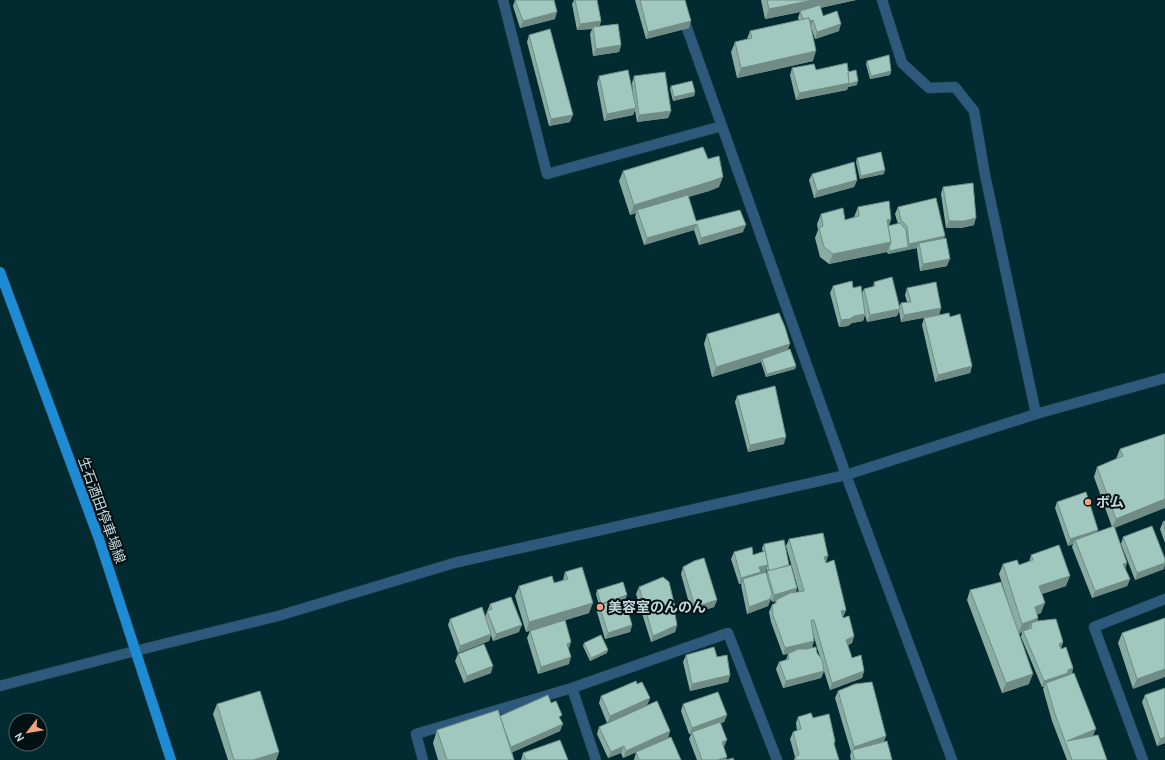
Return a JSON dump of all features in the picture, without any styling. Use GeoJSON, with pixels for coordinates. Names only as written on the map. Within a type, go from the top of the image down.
{"type":"FeatureCollection","features":[{"type":"Feature","properties":{"kind":"main road","name":"生石酒田停車場線"},"geometry":{"type":"LineString","coordinates":[[0,272],[99,539],[171,760]]}},
{"type":"Feature","properties":{"kind":"street"},"geometry":{"type":"LineString","coordinates":[[504,0],[547,174],[722,126]]}},
{"type":"Feature","properties":{"kind":"street"},"geometry":{"type":"LineString","coordinates":[[677,0],[846,475],[952,760]]}},
{"type":"Feature","properties":{"kind":"street"},"geometry":{"type":"LineString","coordinates":[[882,0],[902,63],[929,88],[955,87],[974,111],[985,175],[1036,414]]}},
{"type":"Feature","properties":{"kind":"street"},"geometry":{"type":"LineString","coordinates":[[0,686],[135,650],[278,616],[454,563],[846,475],[1036,414],[1165,378]]}},
{"type":"Feature","properties":{"kind":"street"},"geometry":{"type":"LineString","coordinates":[[1143,760],[1094,627],[1165,599]]}},
{"type":"Feature","properties":{"kind":"street"},"geometry":{"type":"LineString","coordinates":[[423,760],[416,734],[572,688],[728,633],[777,760]]}},
{"type":"Feature","properties":{"kind":"street"},"geometry":{"type":"LineString","coordinates":[[572,688],[596,760]]}},
{"type":"Feature","properties":{"kind":"building"},"geometry":{"type":"Polygon","coordinates":[[[515,0],[554,0],[557,12],[523,21],[515,0]]]}},
{"type":"Feature","properties":{"kind":"building"},"geometry":{"type":"Polygon","coordinates":[[[575,0],[597,0],[601,21],[580,24],[575,0]]]}},
{"type":"Feature","properties":{"kind":"building"},"geometry":{"type":"Polygon","coordinates":[[[640,0],[685,0],[691,21],[648,32],[640,0]]]}},
{"type":"Feature","properties":{"kind":"building"},"geometry":{"type":"Polygon","coordinates":[[[767,0],[813,0],[769,9],[767,0]]]}},
{"type":"Feature","properties":{"kind":"building"},"geometry":{"type":"Polygon","coordinates":[[[820,5],[823,16],[837,11],[841,24],[817,32],[813,20],[810,21],[809,18],[803,19],[800,11],[820,5]]]}},
{"type":"Feature","properties":{"kind":"building"},"geometry":{"type":"Polygon","coordinates":[[[809,18],[816,51],[741,68],[735,42],[752,38],[750,31],[809,18]]]}},
{"type":"Feature","properties":{"kind":"building"},"geometry":{"type":"Polygon","coordinates":[[[618,24],[621,45],[596,49],[593,27],[618,24]]]}},
{"type":"Feature","properties":{"kind":"building"},"geometry":{"type":"Polygon","coordinates":[[[550,29],[573,115],[551,119],[529,35],[550,29]]]}},
{"type":"Feature","properties":{"kind":"building"},"geometry":{"type":"Polygon","coordinates":[[[889,55],[891,71],[871,76],[867,61],[889,55]]]}},
{"type":"Feature","properties":{"kind":"building"},"geometry":{"type":"Polygon","coordinates":[[[847,63],[850,83],[799,93],[792,68],[814,64],[816,70],[847,63]]]}},
{"type":"Feature","properties":{"kind":"building"},"geometry":{"type":"Polygon","coordinates":[[[628,70],[636,108],[607,114],[599,76],[628,70]]]}},
{"type":"Feature","properties":{"kind":"building"},"geometry":{"type":"Polygon","coordinates":[[[856,70],[858,81],[849,84],[848,72],[856,70]]]}},
{"type":"Feature","properties":{"kind":"building"},"geometry":{"type":"Polygon","coordinates":[[[665,72],[671,111],[639,115],[634,76],[665,72]]]}},
{"type":"Feature","properties":{"kind":"building"},"geometry":{"type":"Polygon","coordinates":[[[692,81],[695,92],[674,97],[671,86],[692,81]]]}},
{"type":"Feature","properties":{"kind":"building"},"geometry":{"type":"Polygon","coordinates":[[[703,147],[708,159],[719,156],[723,177],[634,205],[623,171],[703,147]]]}},
{"type":"Feature","properties":{"kind":"building"},"geometry":{"type":"Polygon","coordinates":[[[881,152],[885,170],[861,176],[857,158],[881,152]]]}},
{"type":"Feature","properties":{"kind":"building"},"geometry":{"type":"Polygon","coordinates":[[[854,162],[857,180],[817,191],[812,174],[854,162]]]}},
{"type":"Feature","properties":{"kind":"building"},"geometry":{"type":"Polygon","coordinates":[[[973,183],[976,218],[964,221],[949,221],[943,187],[973,183]]]}},
{"type":"Feature","properties":{"kind":"building"},"geometry":{"type":"Polygon","coordinates":[[[688,195],[696,221],[740,210],[746,225],[701,238],[697,224],[647,238],[637,210],[688,195]]]}},
{"type":"Feature","properties":{"kind":"building"},"geometry":{"type":"Polygon","coordinates":[[[936,198],[945,236],[909,244],[907,226],[901,220],[898,207],[936,198]]]}},
{"type":"Feature","properties":{"kind":"building"},"geometry":{"type":"Polygon","coordinates":[[[889,201],[891,219],[887,220],[891,242],[833,254],[824,247],[819,228],[823,226],[821,214],[843,208],[845,220],[859,216],[858,207],[889,201]]]}},
{"type":"Feature","properties":{"kind":"building"},"geometry":{"type":"Polygon","coordinates":[[[900,223],[906,230],[908,247],[889,251],[891,242],[888,226],[900,223]]]}},
{"type":"Feature","properties":{"kind":"building"},"geometry":{"type":"Polygon","coordinates":[[[946,238],[950,259],[923,264],[919,243],[946,238]]]}},
{"type":"Feature","properties":{"kind":"building"},"geometry":{"type":"Polygon","coordinates":[[[892,277],[900,309],[870,315],[864,289],[875,286],[874,282],[892,277]]]}},
{"type":"Feature","properties":{"kind":"building"},"geometry":{"type":"Polygon","coordinates":[[[852,281],[853,288],[861,286],[865,314],[854,316],[850,319],[841,320],[833,286],[852,281]]]}},
{"type":"Feature","properties":{"kind":"building"},"geometry":{"type":"Polygon","coordinates":[[[936,282],[941,308],[904,315],[901,303],[911,302],[907,288],[936,282]]]}},
{"type":"Feature","properties":{"kind":"building"},"geometry":{"type":"Polygon","coordinates":[[[779,313],[790,344],[716,367],[707,334],[779,313]]]}},
{"type":"Feature","properties":{"kind":"building"},"geometry":{"type":"Polygon","coordinates":[[[949,313],[950,317],[960,314],[972,366],[938,375],[924,318],[949,313]]]}},
{"type":"Feature","properties":{"kind":"building"},"geometry":{"type":"Polygon","coordinates":[[[790,349],[796,366],[767,374],[762,359],[790,349]]]}},
{"type":"Feature","properties":{"kind":"building"},"geometry":{"type":"Polygon","coordinates":[[[775,386],[786,437],[750,445],[737,396],[775,386]]]}},
{"type":"Feature","properties":{"kind":"building"},"geometry":{"type":"Polygon","coordinates":[[[1165,434],[1165,499],[1116,519],[1097,467],[1123,456],[1120,449],[1165,434]]]}},
{"type":"Feature","properties":{"kind":"building"},"geometry":{"type":"Polygon","coordinates":[[[1086,492],[1098,530],[1070,539],[1057,502],[1086,492]]]}},
{"type":"Feature","properties":{"kind":"building"},"geometry":{"type":"Polygon","coordinates":[[[1114,526],[1127,563],[1123,564],[1130,579],[1095,591],[1075,540],[1114,526]]]}},
{"type":"Feature","properties":{"kind":"building"},"geometry":{"type":"Polygon","coordinates":[[[1152,526],[1165,559],[1165,563],[1137,573],[1123,537],[1152,526]]]}},
{"type":"Feature","properties":{"kind":"building"},"geometry":{"type":"Polygon","coordinates":[[[823,533],[828,556],[824,557],[826,563],[834,560],[846,610],[841,611],[843,618],[849,616],[854,636],[846,640],[852,658],[861,655],[864,671],[832,683],[814,620],[811,620],[814,641],[785,648],[773,615],[772,605],[776,603],[776,600],[790,593],[804,591],[789,539],[823,533]]]}},
{"type":"Feature","properties":{"kind":"building"},"geometry":{"type":"Polygon","coordinates":[[[784,540],[789,565],[769,571],[764,544],[784,540]]]}},
{"type":"Feature","properties":{"kind":"building"},"geometry":{"type":"Polygon","coordinates":[[[1059,545],[1070,576],[1039,586],[1045,603],[1035,607],[1038,618],[1022,624],[1003,564],[1017,560],[1019,565],[1033,560],[1031,555],[1059,545]]]}},
{"type":"Feature","properties":{"kind":"building"},"geometry":{"type":"Polygon","coordinates":[[[752,547],[753,555],[765,551],[768,565],[759,567],[761,572],[741,578],[734,552],[752,547]]]}},
{"type":"Feature","properties":{"kind":"building"},"geometry":{"type":"Polygon","coordinates":[[[704,558],[717,600],[695,607],[683,567],[704,558]]]}},
{"type":"Feature","properties":{"kind":"building"},"geometry":{"type":"Polygon","coordinates":[[[791,565],[797,588],[774,595],[767,571],[791,565]]]}},
{"type":"Feature","properties":{"kind":"building"},"geometry":{"type":"Polygon","coordinates":[[[582,567],[593,603],[529,622],[519,586],[552,576],[554,583],[568,579],[565,572],[582,567]]]}},
{"type":"Feature","properties":{"kind":"building"},"geometry":{"type":"Polygon","coordinates":[[[766,572],[772,594],[770,599],[749,607],[743,579],[766,572]]]}},
{"type":"Feature","properties":{"kind":"building"},"geometry":{"type":"Polygon","coordinates":[[[663,577],[669,582],[675,607],[674,609],[677,625],[653,636],[639,587],[663,577]]]}},
{"type":"Feature","properties":{"kind":"building"},"geometry":{"type":"Polygon","coordinates":[[[623,582],[627,595],[601,604],[597,590],[623,582]]]}},
{"type":"Feature","properties":{"kind":"building"},"geometry":{"type":"Polygon","coordinates":[[[1001,582],[1033,674],[1006,683],[970,590],[1001,582]]]}},
{"type":"Feature","properties":{"kind":"building"},"geometry":{"type":"Polygon","coordinates":[[[511,597],[522,625],[496,634],[487,611],[492,609],[490,604],[511,597]]]}},
{"type":"Feature","properties":{"kind":"building"},"geometry":{"type":"Polygon","coordinates":[[[624,598],[632,625],[608,633],[599,605],[624,598]]]}},
{"type":"Feature","properties":{"kind":"building"},"geometry":{"type":"Polygon","coordinates":[[[482,607],[491,634],[460,646],[450,619],[482,607]]]}},
{"type":"Feature","properties":{"kind":"building"},"geometry":{"type":"Polygon","coordinates":[[[1165,618],[1165,669],[1137,679],[1122,633],[1165,618]]]}},
{"type":"Feature","properties":{"kind":"building"},"geometry":{"type":"Polygon","coordinates":[[[1056,619],[1063,642],[1059,644],[1061,649],[1066,647],[1073,668],[1068,670],[1068,673],[1044,681],[1023,631],[1032,628],[1031,623],[1056,619]]]}},
{"type":"Feature","properties":{"kind":"building"},"geometry":{"type":"Polygon","coordinates":[[[565,620],[571,642],[567,644],[571,657],[541,667],[530,631],[565,620]]]}},
{"type":"Feature","properties":{"kind":"building"},"geometry":{"type":"Polygon","coordinates":[[[601,635],[608,650],[591,658],[584,643],[601,635]]]}},
{"type":"Feature","properties":{"kind":"building"},"geometry":{"type":"Polygon","coordinates":[[[484,644],[493,666],[467,676],[458,654],[484,644]]]}},
{"type":"Feature","properties":{"kind":"building"},"geometry":{"type":"Polygon","coordinates":[[[714,647],[717,657],[727,655],[730,675],[692,684],[686,655],[714,647]]]}},
{"type":"Feature","properties":{"kind":"building"},"geometry":{"type":"Polygon","coordinates":[[[816,647],[817,653],[822,660],[824,671],[786,681],[779,662],[789,659],[788,654],[798,649],[816,647]]]}},
{"type":"Feature","properties":{"kind":"building"},"geometry":{"type":"Polygon","coordinates":[[[1074,673],[1096,729],[1067,741],[1098,735],[1107,760],[1072,760],[1055,714],[1046,683],[1074,673]]]}},
{"type":"Feature","properties":{"kind":"building"},"geometry":{"type":"Polygon","coordinates":[[[636,681],[637,684],[642,682],[650,698],[610,716],[601,696],[636,681]]]}},
{"type":"Feature","properties":{"kind":"building"},"geometry":{"type":"Polygon","coordinates":[[[872,682],[886,736],[854,747],[838,691],[855,684],[872,682]]]}},
{"type":"Feature","properties":{"kind":"building"},"geometry":{"type":"Polygon","coordinates":[[[1165,688],[1165,737],[1160,739],[1145,695],[1165,688]]]}},
{"type":"Feature","properties":{"kind":"building"},"geometry":{"type":"Polygon","coordinates":[[[260,691],[279,752],[253,760],[234,760],[217,704],[260,691]]]}},
{"type":"Feature","properties":{"kind":"building"},"geometry":{"type":"Polygon","coordinates":[[[718,692],[727,715],[692,728],[683,704],[718,692]]]}},
{"type":"Feature","properties":{"kind":"building"},"geometry":{"type":"Polygon","coordinates":[[[548,695],[551,703],[556,701],[562,715],[559,717],[563,724],[511,747],[500,716],[548,695]]]}},
{"type":"Feature","properties":{"kind":"building"},"geometry":{"type":"Polygon","coordinates":[[[657,701],[670,731],[626,751],[624,746],[611,752],[599,727],[657,701]]]}},
{"type":"Feature","properties":{"kind":"building"},"geometry":{"type":"Polygon","coordinates":[[[498,710],[514,760],[447,760],[437,730],[498,710]]]}},
{"type":"Feature","properties":{"kind":"building"},"geometry":{"type":"Polygon","coordinates":[[[811,713],[813,718],[829,714],[835,741],[834,744],[839,760],[796,760],[795,757],[799,755],[793,732],[801,729],[798,717],[811,713]]]}},
{"type":"Feature","properties":{"kind":"building"},"geometry":{"type":"Polygon","coordinates":[[[720,722],[727,740],[722,742],[727,757],[717,760],[702,760],[692,732],[720,722]]]}},
{"type":"Feature","properties":{"kind":"building"},"geometry":{"type":"Polygon","coordinates":[[[671,737],[681,760],[639,760],[636,752],[671,737]]]}},
{"type":"Feature","properties":{"kind":"building"},"geometry":{"type":"Polygon","coordinates":[[[560,740],[568,760],[526,760],[523,753],[560,740]]]}},
{"type":"Feature","properties":{"kind":"building"},"geometry":{"type":"Polygon","coordinates":[[[887,741],[892,760],[855,760],[852,750],[887,741]]]}},
{"type":"Feature","properties":{"kind":"place","name":"ボム"},"geometry":{"type":"Point","coordinates":[1088,502]}},
{"type":"Feature","properties":{"kind":"place","name":"美容室のんのん"},"geometry":{"type":"Point","coordinates":[600,607]}}]}
